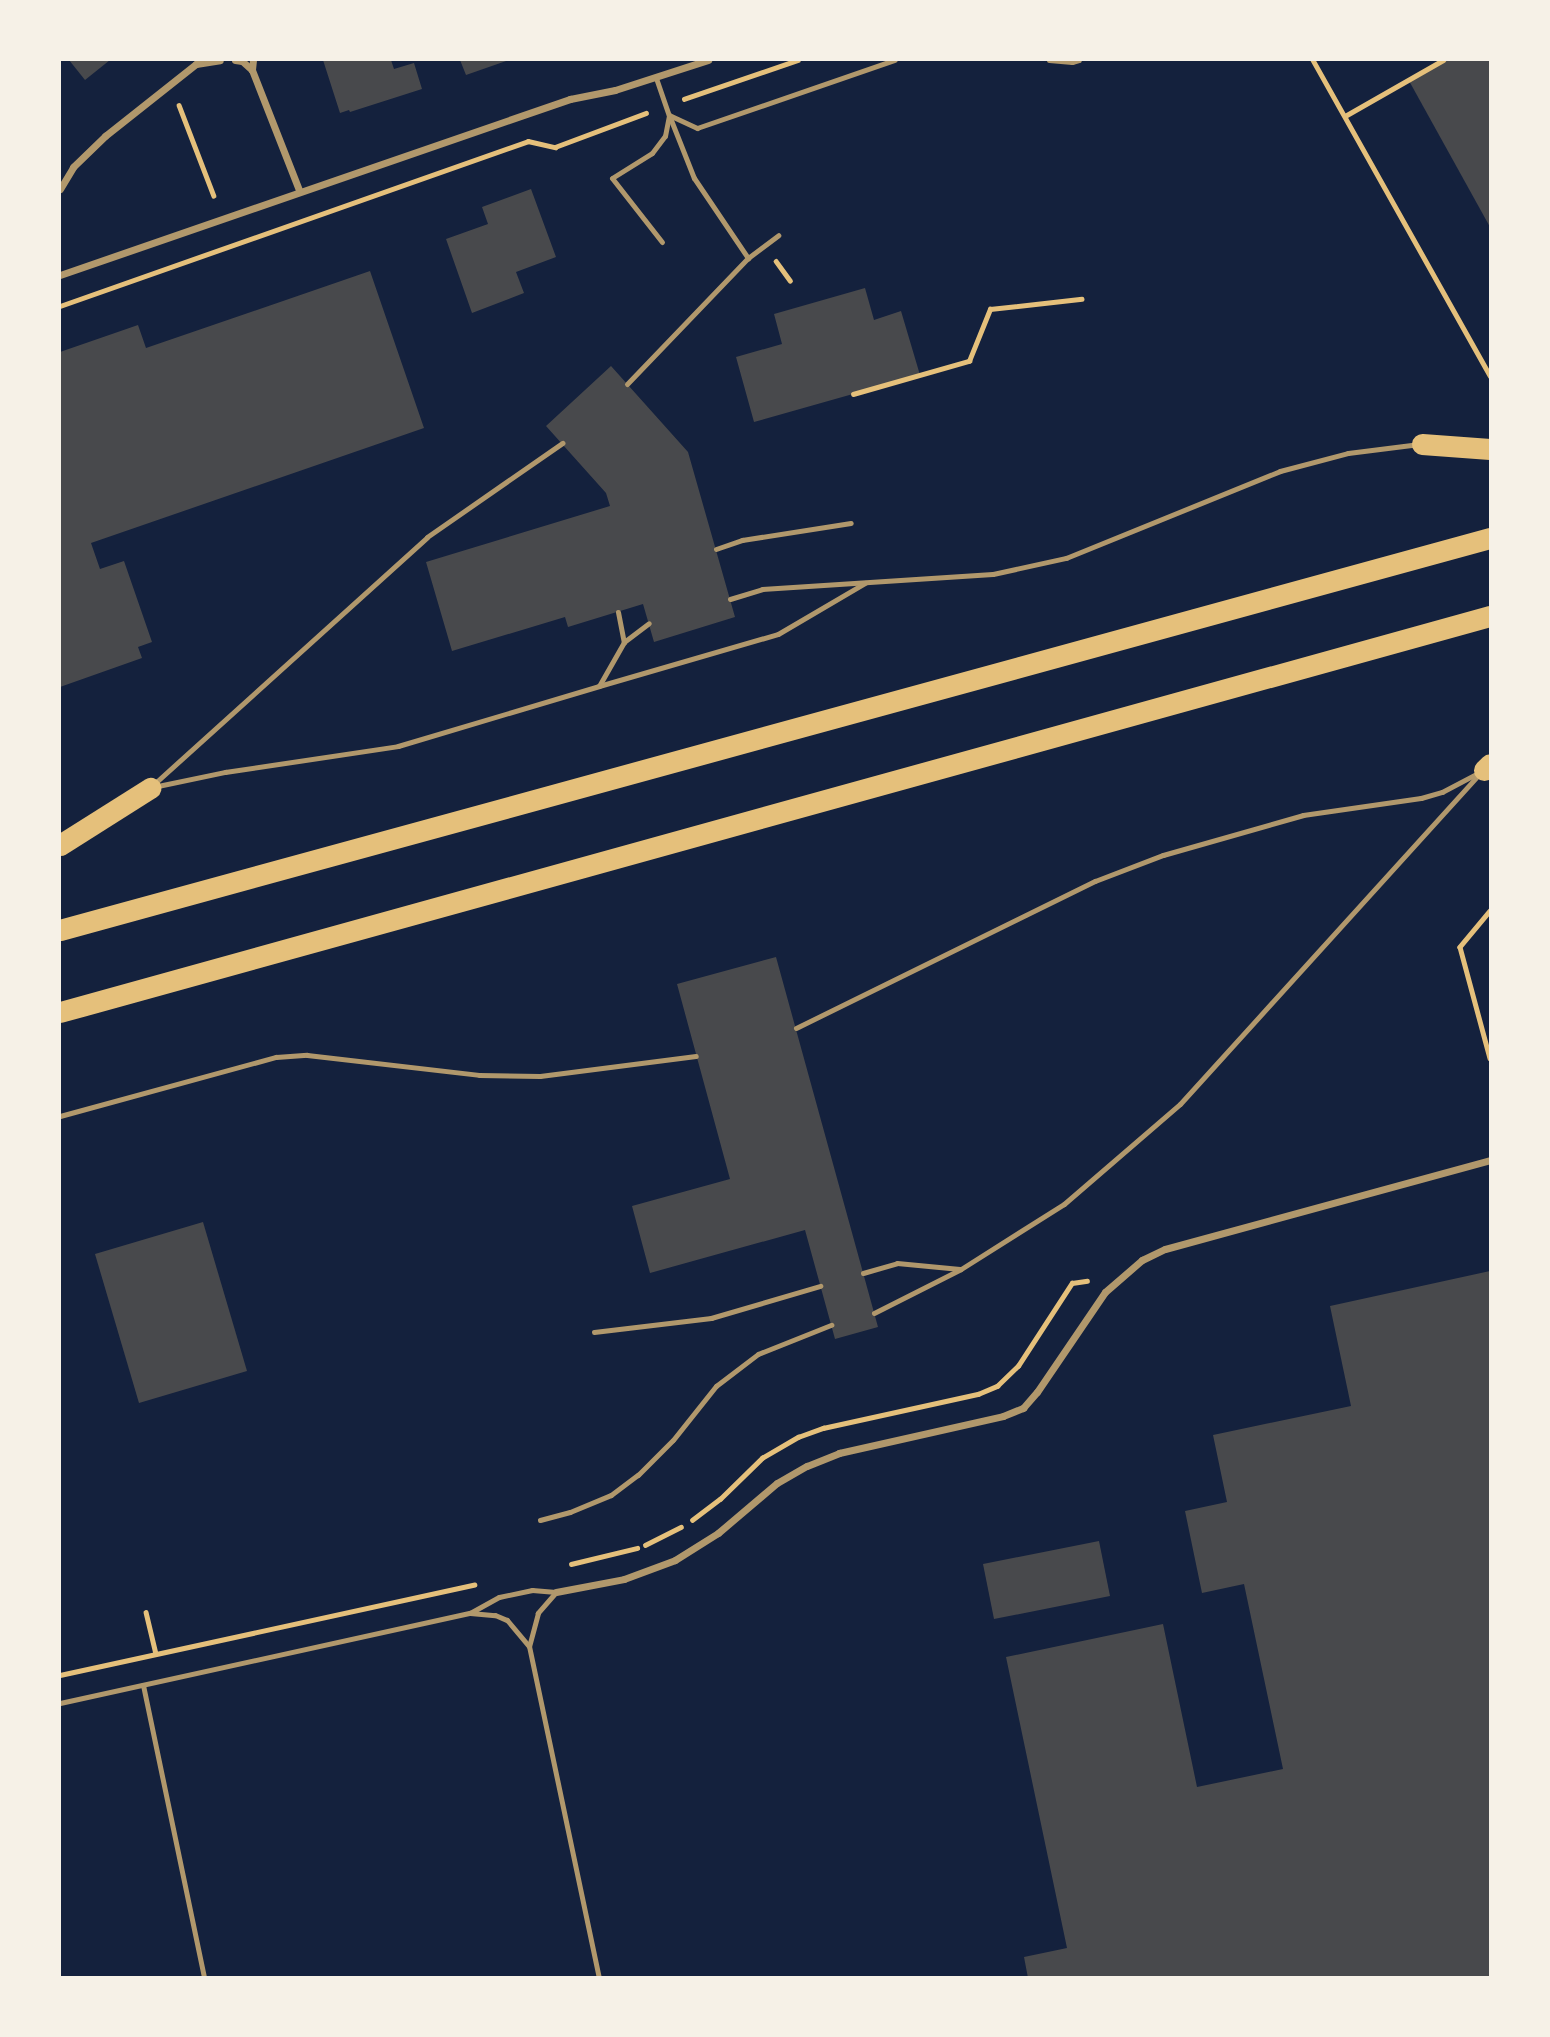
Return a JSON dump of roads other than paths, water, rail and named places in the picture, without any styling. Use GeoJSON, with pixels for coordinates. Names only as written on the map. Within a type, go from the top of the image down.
{"type":"FeatureCollection","features":[{"type":"Feature","properties":{"kind":"highway"},"geometry":{"type":"LineString","coordinates":[[1422,444],[1490,449]]}},
{"type":"Feature","properties":{"kind":"highway"},"geometry":{"type":"LineString","coordinates":[[60,930],[1490,538]]}},
{"type":"Feature","properties":{"kind":"highway"},"geometry":{"type":"LineString","coordinates":[[60,1012],[1490,616]]}},
{"type":"Feature","properties":{"kind":"highway"},"geometry":{"type":"LineString","coordinates":[[60,845],[150,788]]}},
{"type":"Feature","properties":{"kind":"street"},"geometry":{"type":"LineString","coordinates":[[60,189],[73,167],[97,144],[198,62],[220,60]]}},
{"type":"Feature","properties":{"kind":"street"},"geometry":{"type":"LineString","coordinates":[[235,60],[242,61],[253,70]]}},
{"type":"Feature","properties":{"kind":"street"},"geometry":{"type":"LineString","coordinates":[[253,60],[253,70],[299,191]]}},
{"type":"Feature","properties":{"kind":"street"},"geometry":{"type":"LineString","coordinates":[[60,275],[570,99],[656,78],[708,60]]}},
{"type":"Feature","properties":{"kind":"street"},"geometry":{"type":"LineString","coordinates":[[556,1592],[624,1579],[675,1560],[718,1534],[777,1483],[807,1466],[839,1453],[1003,1416],[1023,1408],[1105,1292],[1142,1260],[1165,1250],[1490,1160]]}},
{"type":"Feature","properties":{"kind":"lane"},"geometry":{"type":"LineString","coordinates":[[669,115],[697,128],[895,60]]}},
{"type":"Feature","properties":{"kind":"lane"},"geometry":{"type":"LineString","coordinates":[[1049,60],[1079,60]]}},
{"type":"Feature","properties":{"kind":"lane"},"geometry":{"type":"LineString","coordinates":[[656,78],[694,178],[748,258]]}},
{"type":"Feature","properties":{"kind":"lane"},"geometry":{"type":"LineString","coordinates":[[662,242],[612,178],[652,153],[665,136],[669,115]]}},
{"type":"Feature","properties":{"kind":"lane"},"geometry":{"type":"LineString","coordinates":[[627,384],[748,258],[778,234]]}},
{"type":"Feature","properties":{"kind":"lane"},"geometry":{"type":"LineString","coordinates":[[150,788],[426,537],[562,443]]}},
{"type":"Feature","properties":{"kind":"lane"},"geometry":{"type":"LineString","coordinates":[[730,599],[762,589],[993,574],[1066,558],[1280,471],[1348,453],[1422,444]]}},
{"type":"Feature","properties":{"kind":"lane"},"geometry":{"type":"LineString","coordinates":[[716,550],[742,540],[851,523]]}},
{"type":"Feature","properties":{"kind":"lane"},"geometry":{"type":"LineString","coordinates":[[150,788],[225,772],[398,746],[778,634],[868,581]]}},
{"type":"Feature","properties":{"kind":"lane"},"geometry":{"type":"LineString","coordinates":[[618,612],[624,642]]}},
{"type":"Feature","properties":{"kind":"lane"},"geometry":{"type":"LineString","coordinates":[[599,686],[624,642],[649,623]]}},
{"type":"Feature","properties":{"kind":"lane"},"geometry":{"type":"LineString","coordinates":[[796,1028],[1055,900],[1129,868],[1303,815],[1421,798],[1442,792],[1487,767]]}},
{"type":"Feature","properties":{"kind":"lane"},"geometry":{"type":"LineString","coordinates":[[874,1313],[961,1269],[1064,1204],[1180,1104],[1487,767]]}},
{"type":"Feature","properties":{"kind":"lane"},"geometry":{"type":"LineString","coordinates":[[60,1116],[276,1057],[307,1055],[467,1074],[540,1076],[696,1056]]}},
{"type":"Feature","properties":{"kind":"lane"},"geometry":{"type":"LineString","coordinates":[[863,1273],[897,1264],[961,1269]]}},
{"type":"Feature","properties":{"kind":"lane"},"geometry":{"type":"LineString","coordinates":[[594,1332],[711,1318],[820,1286]]}},
{"type":"Feature","properties":{"kind":"lane"},"geometry":{"type":"LineString","coordinates":[[540,1520],[570,1512],[611,1495],[638,1475],[673,1440],[716,1386],[747,1362],[758,1354],[831,1325]]}},
{"type":"Feature","properties":{"kind":"lane"},"geometry":{"type":"LineString","coordinates":[[60,1703],[470,1613],[499,1597],[532,1590],[556,1592]]}},
{"type":"Feature","properties":{"kind":"lane"},"geometry":{"type":"LineString","coordinates":[[556,1592],[538,1613],[529,1646],[599,1978]]}},
{"type":"Feature","properties":{"kind":"lane"},"geometry":{"type":"LineString","coordinates":[[470,1613],[495,1615],[507,1620],[529,1646]]}},
{"type":"Feature","properties":{"kind":"lane"},"geometry":{"type":"LineString","coordinates":[[143,1685],[204,1978]]}}]}
